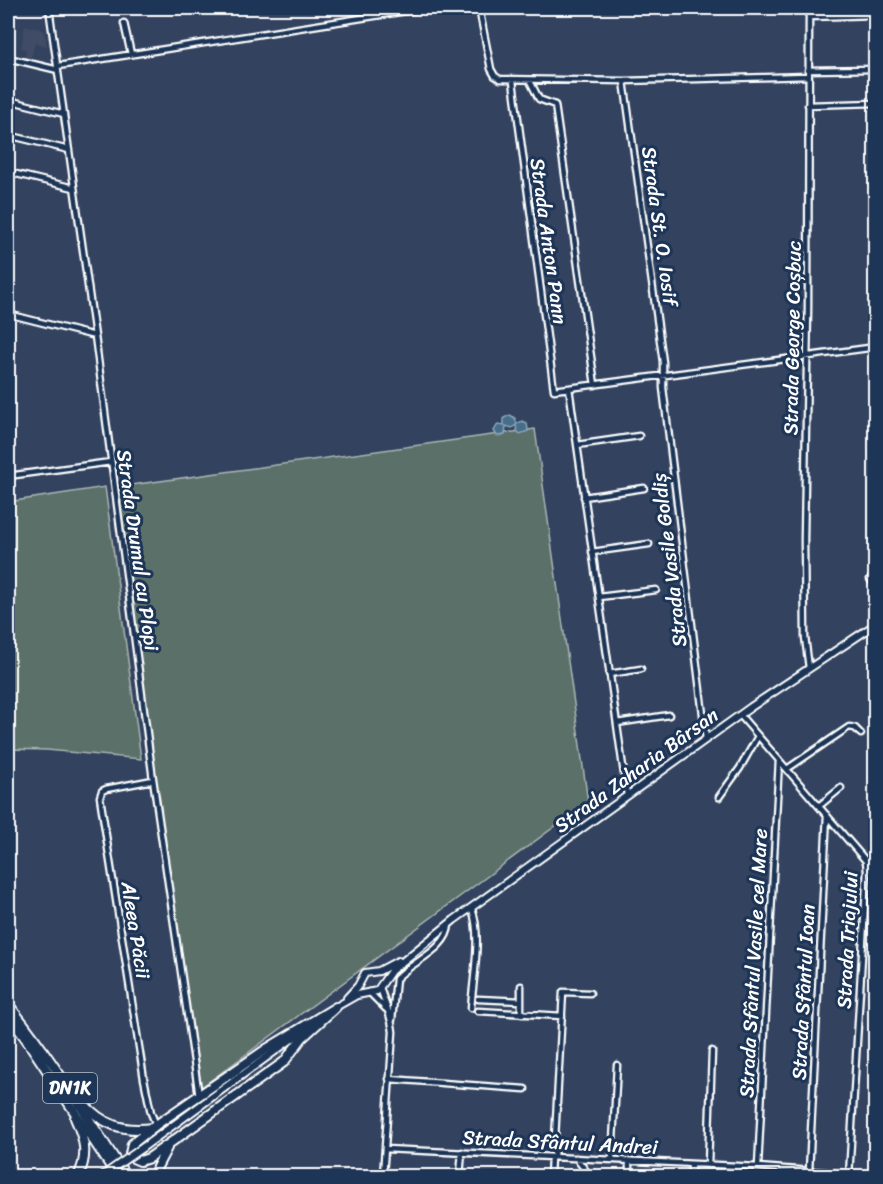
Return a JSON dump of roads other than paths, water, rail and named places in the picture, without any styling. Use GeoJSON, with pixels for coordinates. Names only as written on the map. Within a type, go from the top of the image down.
{"type":"FeatureCollection","features":[{"type":"Feature","properties":{"kind":"highway","name":"DN1K"},"geometry":{"type":"LineString","coordinates":[[8,1004],[73,1091],[126,1176]]}},
{"type":"Feature","properties":{"kind":"highway"},"geometry":{"type":"LineString","coordinates":[[339,1005],[302,1038],[284,1062],[169,1145],[145,1161],[133,1158],[130,1154],[132,1144],[155,1126],[265,1050],[339,1005]]}},
{"type":"Feature","properties":{"kind":"highway","name":"DN1K"},"geometry":{"type":"LineString","coordinates":[[8,1015],[117,1176]]}},
{"type":"Feature","properties":{"kind":"highway"},"geometry":{"type":"LineString","coordinates":[[73,1091],[94,1114],[114,1127],[132,1130],[155,1126]]}},
{"type":"Feature","properties":{"kind":"highway"},"geometry":{"type":"LineString","coordinates":[[68,1103],[85,1144],[85,1159],[78,1176]]}},
{"type":"Feature","properties":{"kind":"highway"},"geometry":{"type":"LineString","coordinates":[[154,1176],[169,1145]]}},
{"type":"Feature","properties":{"kind":"main road","name":"Strada Zaharia Bârsan"},"geometry":{"type":"LineString","coordinates":[[420,949],[449,924],[627,795],[740,715],[876,624]]}},
{"type":"Feature","properties":{"kind":"main road"},"geometry":{"type":"LineString","coordinates":[[102,1176],[339,1005],[365,973],[390,967],[420,949]]}},
{"type":"Feature","properties":{"kind":"main road"},"geometry":{"type":"LineString","coordinates":[[339,1005],[368,992],[377,991],[391,971],[420,949]]}},
{"type":"Feature","properties":{"kind":"main road"},"geometry":{"type":"LineString","coordinates":[[374,972],[379,975],[381,985]]}},
{"type":"Feature","properties":{"kind":"main road"},"geometry":{"type":"LineString","coordinates":[[360,982],[368,992]]}},
{"type":"Feature","properties":{"kind":"street","name":"Strada Drumul cu Plopi"},"geometry":{"type":"LineString","coordinates":[[49,8],[153,780],[199,1096]]}},
{"type":"Feature","properties":{"kind":"street"},"geometry":{"type":"LineString","coordinates":[[8,58],[58,68],[131,54],[425,8]]}},
{"type":"Feature","properties":{"kind":"street"},"geometry":{"type":"LineString","coordinates":[[479,8],[491,69],[500,79],[513,81],[624,81],[876,69]]}},
{"type":"Feature","properties":{"kind":"street","name":"Strada George Coșbuc"},"geometry":{"type":"LineString","coordinates":[[809,8],[804,560],[805,638],[809,668]]}},
{"type":"Feature","properties":{"kind":"street"},"geometry":{"type":"LineString","coordinates":[[809,17],[876,15]]}},
{"type":"Feature","properties":{"kind":"street"},"geometry":{"type":"LineString","coordinates":[[124,23],[131,54]]}},
{"type":"Feature","properties":{"kind":"street","name":"Strada Anton Pann"},"geometry":{"type":"LineString","coordinates":[[513,81],[554,390],[569,388]]}},
{"type":"Feature","properties":{"kind":"street","name":"Strada Anton Pann"},"geometry":{"type":"LineString","coordinates":[[530,81],[539,99],[555,105],[594,385]]}},
{"type":"Feature","properties":{"kind":"street","name":"Strada St. O. Iosif"},"geometry":{"type":"LineString","coordinates":[[624,81],[661,343],[663,376]]}},
{"type":"Feature","properties":{"kind":"street"},"geometry":{"type":"LineString","coordinates":[[8,100],[64,114]]}},
{"type":"Feature","properties":{"kind":"street"},"geometry":{"type":"LineString","coordinates":[[808,105],[876,103]]}},
{"type":"Feature","properties":{"kind":"street"},"geometry":{"type":"LineString","coordinates":[[8,135],[69,150]]}},
{"type":"Feature","properties":{"kind":"street"},"geometry":{"type":"LineString","coordinates":[[8,172],[74,188]]}},
{"type":"Feature","properties":{"kind":"street"},"geometry":{"type":"LineString","coordinates":[[8,314],[95,336]]}},
{"type":"Feature","properties":{"kind":"street"},"geometry":{"type":"LineString","coordinates":[[627,795],[569,388],[876,347]]}},
{"type":"Feature","properties":{"kind":"street","name":"Strada Vasile Goldiș"},"geometry":{"type":"LineString","coordinates":[[663,376],[706,739]]}},
{"type":"Feature","properties":{"kind":"street"},"geometry":{"type":"LineString","coordinates":[[577,446],[639,436]]}},
{"type":"Feature","properties":{"kind":"street"},"geometry":{"type":"LineString","coordinates":[[8,476],[111,462]]}},
{"type":"Feature","properties":{"kind":"street"},"geometry":{"type":"LineString","coordinates":[[584,497],[644,488]]}},
{"type":"Feature","properties":{"kind":"street"},"geometry":{"type":"LineString","coordinates":[[592,552],[650,544]]}},
{"type":"Feature","properties":{"kind":"street"},"geometry":{"type":"LineString","coordinates":[[870,579],[876,587]]}},
{"type":"Feature","properties":{"kind":"street"},"geometry":{"type":"LineString","coordinates":[[599,597],[656,591]]}},
{"type":"Feature","properties":{"kind":"street"},"geometry":{"type":"LineString","coordinates":[[609,674],[641,669]]}},
{"type":"Feature","properties":{"kind":"street","name":"Strada Triajului"},"geometry":{"type":"LineString","coordinates":[[740,715],[866,861],[849,1175]]}},
{"type":"Feature","properties":{"kind":"street"},"geometry":{"type":"LineString","coordinates":[[617,723],[669,716]]}},
{"type":"Feature","properties":{"kind":"street"},"geometry":{"type":"LineString","coordinates":[[787,769],[846,728],[855,728],[861,734]]}},
{"type":"Feature","properties":{"kind":"street"},"geometry":{"type":"LineString","coordinates":[[719,797],[740,768],[758,736]]}},
{"type":"Feature","properties":{"kind":"street","name":"Strada Sfântul Vasile cel Mare"},"geometry":{"type":"LineString","coordinates":[[758,1167],[779,760]]}},
{"type":"Feature","properties":{"kind":"street","name":"Aleea Păcii"},"geometry":{"type":"LineString","coordinates":[[153,780],[102,790],[100,797],[146,1090],[155,1126]]}},
{"type":"Feature","properties":{"kind":"street"},"geometry":{"type":"LineString","coordinates":[[819,806],[842,788]]}},
{"type":"Feature","properties":{"kind":"street","name":"Strada Sfântul Ioan"},"geometry":{"type":"LineString","coordinates":[[809,1171],[827,815]]}},
{"type":"Feature","properties":{"kind":"street"},"geometry":{"type":"LineString","coordinates":[[866,861],[876,861]]}},
{"type":"Feature","properties":{"kind":"street"},"geometry":{"type":"LineString","coordinates":[[471,1008],[476,938],[472,909]]}},
{"type":"Feature","properties":{"kind":"street"},"geometry":{"type":"LineString","coordinates":[[384,1176],[396,979],[441,943],[449,933],[449,924]]}},
{"type":"Feature","properties":{"kind":"street"},"geometry":{"type":"LineString","coordinates":[[381,985],[386,1009],[392,1022]]}},
{"type":"Feature","properties":{"kind":"street"},"geometry":{"type":"LineString","coordinates":[[521,986],[521,1014]]}},
{"type":"Feature","properties":{"kind":"street"},"geometry":{"type":"LineString","coordinates":[[368,992],[386,1009]]}},
{"type":"Feature","properties":{"kind":"street"},"geometry":{"type":"LineString","coordinates":[[550,1176],[563,992],[590,993]]}},
{"type":"Feature","properties":{"kind":"street"},"geometry":{"type":"LineString","coordinates":[[478,999],[521,1001]]}},
{"type":"Feature","properties":{"kind":"street"},"geometry":{"type":"LineString","coordinates":[[478,1011],[562,1016]]}},
{"type":"Feature","properties":{"kind":"street"},"geometry":{"type":"LineString","coordinates":[[708,1165],[712,1051]]}},
{"type":"Feature","properties":{"kind":"street"},"geometry":{"type":"LineString","coordinates":[[612,1160],[617,1065]]}},
{"type":"Feature","properties":{"kind":"street"},"geometry":{"type":"LineString","coordinates":[[389,1079],[525,1089]]}},
{"type":"Feature","properties":{"kind":"street","name":"Strada Sfântul Andrei"},"geometry":{"type":"LineString","coordinates":[[385,1149],[758,1167],[876,1176]]}},
{"type":"Feature","properties":{"kind":"street"},"geometry":{"type":"LineString","coordinates":[[460,1176],[462,1152]]}},
{"type":"Feature","properties":{"kind":"street"},"geometry":{"type":"LineString","coordinates":[[576,1158],[590,1176]]}},
{"type":"Feature","properties":{"kind":"street"},"geometry":{"type":"LineString","coordinates":[[629,1161],[629,1176]]}},
{"type":"Feature","properties":{"kind":"street"},"geometry":{"type":"LineString","coordinates":[[691,1164],[691,1176]]}},
{"type":"Feature","properties":{"kind":"street"},"geometry":{"type":"LineString","coordinates":[[736,1176],[737,1167]]}}]}
